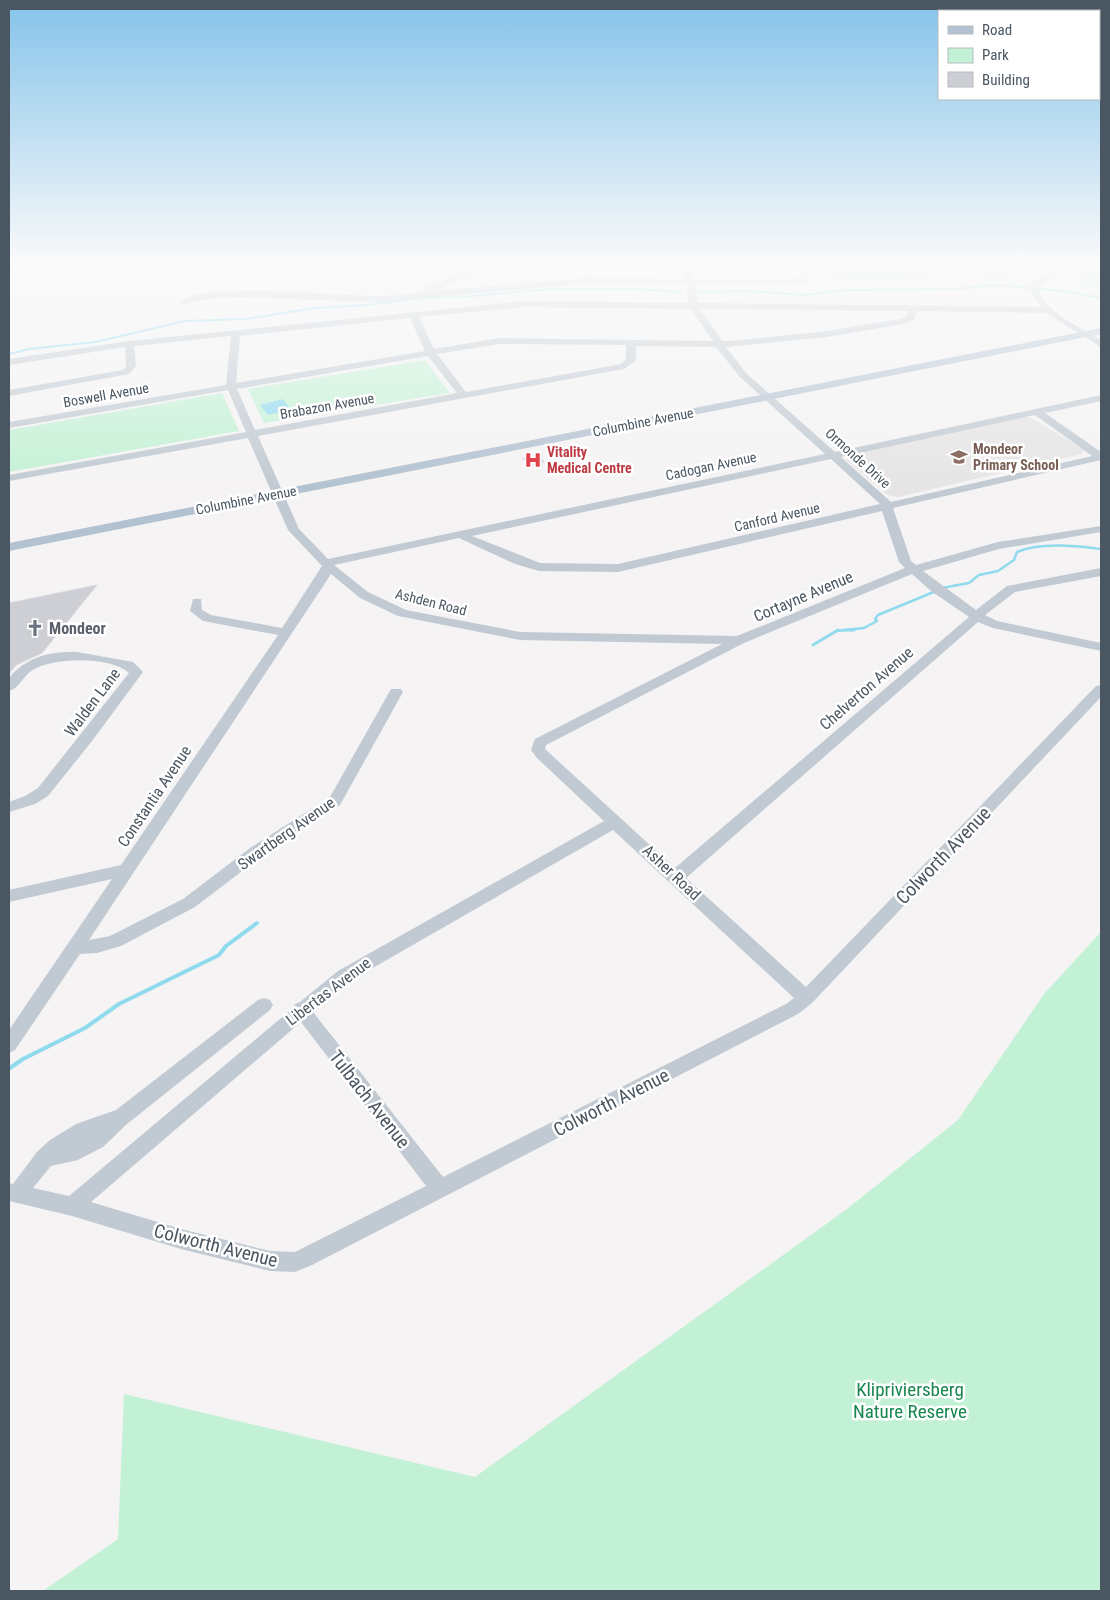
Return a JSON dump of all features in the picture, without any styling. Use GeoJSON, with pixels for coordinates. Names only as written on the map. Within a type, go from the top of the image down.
{"type":"FeatureCollection","features":[{"type":"Feature","properties":{"kind":"main road","name":"Columbine Avenue"},"geometry":{"type":"LineString","coordinates":[[9,541],[142,517],[1052,339]]}},
{"type":"Feature","properties":{"kind":"main road","name":"Columbine Avenue"},"geometry":{"type":"LineString","coordinates":[[9,547],[142,517]]}},
{"type":"Feature","properties":{"kind":"street"},"geometry":{"type":"LineString","coordinates":[[9,362],[129,344],[181,339]]}},
{"type":"Feature","properties":{"kind":"street","name":"Ashden Road"},"geometry":{"type":"LineString","coordinates":[[235,339],[231,387],[294,530],[328,565],[364,595],[402,613],[502,633],[536,636],[739,640]]}},
{"type":"Feature","properties":{"kind":"street"},"geometry":{"type":"LineString","coordinates":[[424,339],[431,353],[463,395]]}},
{"type":"Feature","properties":{"kind":"street","name":"Ormonde Drive"},"geometry":{"type":"LineString","coordinates":[[715,339],[738,370],[876,493],[888,506],[900,552],[911,569],[938,591],[977,616],[998,626],[1101,647]]}},
{"type":"Feature","properties":{"kind":"street","name":"Boswell Avenue"},"geometry":{"type":"LineString","coordinates":[[9,425],[506,341],[719,344],[787,339]]}},
{"type":"Feature","properties":{"kind":"street","name":"Brabazon Avenue"},"geometry":{"type":"LineString","coordinates":[[9,478],[624,366],[631,360],[631,343]]}},
{"type":"Feature","properties":{"kind":"street"},"geometry":{"type":"LineString","coordinates":[[9,393],[126,372],[131,366],[129,344]]}},
{"type":"Feature","properties":{"kind":"street","name":"Cadogan Avenue"},"geometry":{"type":"LineString","coordinates":[[328,565],[1101,398]]}},
{"type":"Feature","properties":{"kind":"street"},"geometry":{"type":"LineString","coordinates":[[1037,412],[1101,457]]}},
{"type":"Feature","properties":{"kind":"street","name":"Canford Avenue"},"geometry":{"type":"LineString","coordinates":[[462,535],[531,565],[548,568],[611,569],[1101,457]]}},
{"type":"Feature","properties":{"kind":"street","name":"Cortayne Avenue"},"geometry":{"type":"LineString","coordinates":[[538,747],[540,742],[550,736],[739,640],[911,569],[998,546],[1101,530]]}},
{"type":"Feature","properties":{"kind":"street","name":"Constantia Avenue"},"geometry":{"type":"LineString","coordinates":[[9,1044],[76,947],[285,632],[326,574],[328,565]]}},
{"type":"Feature","properties":{"kind":"street","name":"Chelverton Avenue"},"geometry":{"type":"LineString","coordinates":[[676,877],[999,597],[1015,587],[1101,572]]}},
{"type":"Feature","properties":{"kind":"street"},"geometry":{"type":"LineString","coordinates":[[197,602],[196,611],[207,618],[285,632]]}},
{"type":"Feature","properties":{"kind":"street","name":"Walden Lane"},"geometry":{"type":"LineString","coordinates":[[9,687],[29,666],[51,657],[67,656],[130,665],[136,674],[43,792],[30,800],[9,806]]}},
{"type":"Feature","properties":{"kind":"street","name":"Colworth Avenue"},"geometry":{"type":"LineString","coordinates":[[13,1193],[72,1206],[181,1239],[270,1261],[286,1262],[305,1258],[773,1020],[806,998],[1101,689]]}},
{"type":"Feature","properties":{"kind":"street","name":"Swartberg Avenue"},"geometry":{"type":"LineString","coordinates":[[76,947],[97,946],[115,941],[189,903],[256,852],[335,801],[396,692]]}},
{"type":"Feature","properties":{"kind":"street","name":"Asher Road"},"geometry":{"type":"LineString","coordinates":[[538,747],[542,755],[616,821],[806,998]]}},
{"type":"Feature","properties":{"kind":"street","name":"Libertas Avenue"},"geometry":{"type":"LineString","coordinates":[[72,1206],[301,1009],[359,965],[616,821]]}},
{"type":"Feature","properties":{"kind":"street"},"geometry":{"type":"LineString","coordinates":[[9,896],[126,870]]}},
{"type":"Feature","properties":{"kind":"street"},"geometry":{"type":"LineString","coordinates":[[13,1193],[44,1158],[68,1156],[82,1151],[108,1133],[122,1117],[264,1005]]}},
{"type":"Feature","properties":{"kind":"street","name":"Tulbach Avenue"},"geometry":{"type":"LineString","coordinates":[[301,1009],[440,1188]]}},
{"type":"Feature","properties":{"kind":"shaded area","name":"Mondeor Primary School"},"geometry":{"type":"Polygon","coordinates":[[[1023,416],[1032,418],[1084,450],[1082,454],[898,497],[888,495],[846,460],[851,453],[1023,416]]]}},
{"type":"Feature","properties":{"kind":"green space"},"geometry":{"type":"Polygon","coordinates":[[[425,360],[450,393],[264,423],[248,389],[425,360]]]}},
{"type":"Feature","properties":{"kind":"green space"},"geometry":{"type":"Polygon","coordinates":[[[222,393],[239,431],[9,472],[9,430],[222,393]]]}},
{"type":"Feature","properties":{"kind":"green space","name":"Klipriviersberg Nature Reserve"},"geometry":{"type":"Polygon","coordinates":[[[1101,932],[1101,1591],[43,1591],[118,1539],[124,1394],[475,1477],[847,1209],[958,1120],[1044,994],[1101,932]]]}},
{"type":"Feature","properties":{"kind":"water"},"geometry":{"type":"Polygon","coordinates":[[[283,399],[291,410],[268,415],[260,405],[283,399]]]}},
{"type":"Feature","properties":{"kind":"building","name":"Vitality Medical Centre"},"geometry":{"type":"Polygon","coordinates":[[[539,455],[544,462],[528,465],[523,458],[539,455]]]}},
{"type":"Feature","properties":{"kind":"building","name":"Mondeor"},"geometry":{"type":"Polygon","coordinates":[[[97,585],[42,653],[16,665],[9,674],[9,603],[97,585]]]}},
{"type":"Feature","properties":{"kind":"waterway"},"geometry":{"type":"LineString","coordinates":[[9,354],[29,349],[109,339]]}},
{"type":"Feature","properties":{"kind":"waterway"},"geometry":{"type":"LineString","coordinates":[[942,588],[969,583],[979,575],[998,571],[1014,560],[1017,552],[1027,549],[1048,546],[1101,549]]}},
{"type":"Feature","properties":{"kind":"waterway"},"geometry":{"type":"LineString","coordinates":[[846,630],[864,628],[877,621],[875,619],[878,615],[936,591]]}},
{"type":"Feature","properties":{"kind":"waterway"},"geometry":{"type":"LineString","coordinates":[[813,645],[838,630]]}},
{"type":"Feature","properties":{"kind":"waterway"},"geometry":{"type":"LineString","coordinates":[[837,631],[846,630]]}},
{"type":"Feature","properties":{"kind":"waterway"},"geometry":{"type":"LineString","coordinates":[[846,630],[854,630]]}},
{"type":"Feature","properties":{"kind":"waterway"},"geometry":{"type":"LineString","coordinates":[[10,1068],[23,1059],[85,1028],[119,1004],[219,955],[226,946],[257,923]]}},
{"type":"Feature","properties":{"kind":"place","name":"Mondeor Primary School"},"geometry":{"type":"Point","coordinates":[959,457]}},
{"type":"Feature","properties":{"kind":"place","name":"Vitality Medical Centre"},"geometry":{"type":"Point","coordinates":[533,460]}},
{"type":"Feature","properties":{"kind":"place","name":"Mondeor"},"geometry":{"type":"Point","coordinates":[35,628]}}]}
